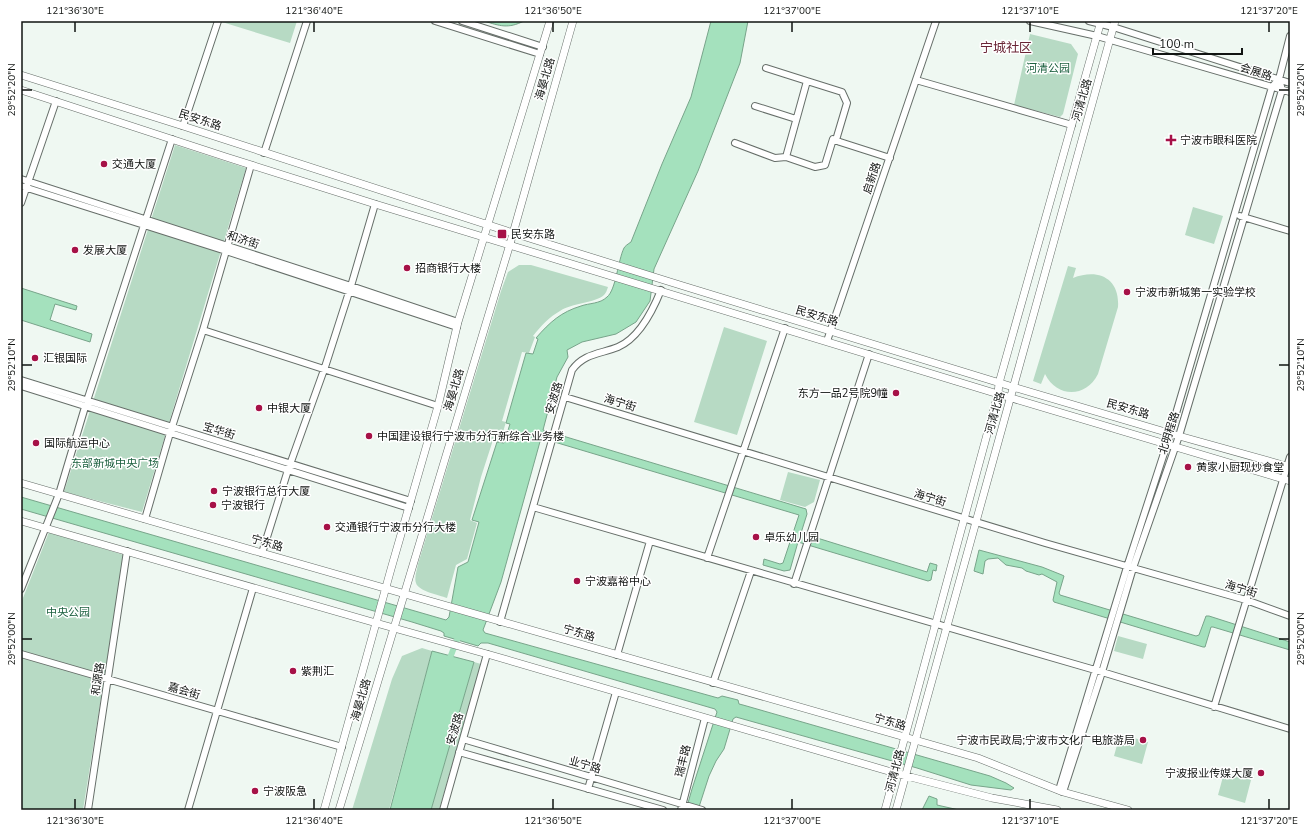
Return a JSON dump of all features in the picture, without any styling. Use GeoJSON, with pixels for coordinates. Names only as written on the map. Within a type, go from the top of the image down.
{"type":"FeatureCollection","features":[{"type":"Feature","properties":{"kind":"main road","name":"海晏北路"},"geometry":{"type":"LineString","coordinates":[[324,810],[438,406],[458,325],[550,21]]}},
{"type":"Feature","properties":{"kind":"main road","name":"海晏北路"},"geometry":{"type":"LineString","coordinates":[[339,810],[510,244],[573,21]]}},
{"type":"Feature","properties":{"kind":"main road","name":"河清北路"},"geometry":{"type":"LineString","coordinates":[[885,810],[998,394],[999,383],[1101,22]]}},
{"type":"Feature","properties":{"kind":"main road","name":"河清北路"},"geometry":{"type":"LineString","coordinates":[[896,810],[1114,24]]}},
{"type":"Feature","properties":{"kind":"main road","name":"民安东路"},"geometry":{"type":"LineString","coordinates":[[21,75],[623,268],[999,383],[1179,436],[1289,466]]}},
{"type":"Feature","properties":{"kind":"main road"},"geometry":{"type":"LineString","coordinates":[[21,90],[172,139]]}},
{"type":"Feature","properties":{"kind":"main road","name":"民安东路"},"geometry":{"type":"LineString","coordinates":[[172,139],[375,204],[485,236],[998,394],[1287,480]]}},
{"type":"Feature","properties":{"kind":"main road","name":"宁东路"},"geometry":{"type":"LineString","coordinates":[[21,483],[500,622],[978,758],[1061,791],[1128,810]]}},
{"type":"Feature","properties":{"kind":"main road"},"geometry":{"type":"LineString","coordinates":[[21,521],[442,641],[905,776],[992,798],[1054,810]]}},
{"type":"Feature","properties":{"kind":"street"},"geometry":{"type":"LineString","coordinates":[[183,126],[218,21]]}},
{"type":"Feature","properties":{"kind":"street"},"geometry":{"type":"LineString","coordinates":[[264,153],[307,21]]}},
{"type":"Feature","properties":{"kind":"street"},"geometry":{"type":"LineString","coordinates":[[435,21],[540,54]]}},
{"type":"Feature","properties":{"kind":"street"},"geometry":{"type":"LineString","coordinates":[[462,21],[542,47]]}},
{"type":"Feature","properties":{"kind":"street","name":"启新路"},"geometry":{"type":"LineString","coordinates":[[828,341],[936,21]]}},
{"type":"Feature","properties":{"kind":"street","name":"会展路"},"geometry":{"type":"LineString","coordinates":[[1030,21],[1097,36],[1290,92]]}},
{"type":"Feature","properties":{"kind":"street","name":"会展路"},"geometry":{"type":"LineString","coordinates":[[1089,21],[1114,24],[1290,82]]}},
{"type":"Feature","properties":{"kind":"street","name":"北明程路"},"geometry":{"type":"LineString","coordinates":[[1061,791],[1096,671],[1130,567],[1167,444],[1272,87],[1279,79],[1290,36]]}},
{"type":"Feature","properties":{"kind":"street"},"geometry":{"type":"LineString","coordinates":[[766,68],[842,92],[847,103],[836,140]]}},
{"type":"Feature","properties":{"kind":"street","name":"北明程路"},"geometry":{"type":"LineString","coordinates":[[1061,791],[1102,672],[1130,567],[1176,446],[1282,90],[1279,79]]}},
{"type":"Feature","properties":{"kind":"street"},"geometry":{"type":"LineString","coordinates":[[916,80],[1072,125]]}},
{"type":"Feature","properties":{"kind":"street"},"geometry":{"type":"LineString","coordinates":[[786,157],[807,81]]}},
{"type":"Feature","properties":{"kind":"street"},"geometry":{"type":"LineString","coordinates":[[21,203],[25,185],[56,101]]}},
{"type":"Feature","properties":{"kind":"street"},"geometry":{"type":"LineString","coordinates":[[755,106],[796,119]]}},
{"type":"Feature","properties":{"kind":"street"},"geometry":{"type":"LineString","coordinates":[[21,589],[59,494],[86,404],[172,139]]}},
{"type":"Feature","properties":{"kind":"street"},"geometry":{"type":"LineString","coordinates":[[735,144],[775,158],[786,157],[815,167],[825,165],[833,139],[890,158]]}},
{"type":"Feature","properties":{"kind":"street"},"geometry":{"type":"LineString","coordinates":[[145,519],[171,430],[203,330],[251,165]]}},
{"type":"Feature","properties":{"kind":"street","name":"和济街"},"geometry":{"type":"LineString","coordinates":[[21,179],[25,185],[226,248],[458,325]]}},
{"type":"Feature","properties":{"kind":"street"},"geometry":{"type":"LineString","coordinates":[[262,553],[350,289],[375,204]]}},
{"type":"Feature","properties":{"kind":"street"},"geometry":{"type":"LineString","coordinates":[[1235,215],[1290,231]]}},
{"type":"Feature","properties":{"kind":"street","name":"安波路"},"geometry":{"type":"LineString","coordinates":[[500,622],[572,370],[582,360],[592,355],[618,348],[624,344],[640,329],[648,317],[661,290]]}},
{"type":"Feature","properties":{"kind":"street"},"geometry":{"type":"LineString","coordinates":[[707,558],[784,328]]}},
{"type":"Feature","properties":{"kind":"street"},"geometry":{"type":"LineString","coordinates":[[203,330],[438,406]]}},
{"type":"Feature","properties":{"kind":"street"},"geometry":{"type":"LineString","coordinates":[[794,584],[830,478],[869,354]]}},
{"type":"Feature","properties":{"kind":"street","name":"宝华街"},"geometry":{"type":"LineString","coordinates":[[21,380],[86,404]]}},
{"type":"Feature","properties":{"kind":"street","name":"宝华街"},"geometry":{"type":"LineString","coordinates":[[21,386],[86,404],[410,504]]}},
{"type":"Feature","properties":{"kind":"street","name":"海宁街"},"geometry":{"type":"LineString","coordinates":[[564,397],[964,519],[1246,600],[1290,616]]}},
{"type":"Feature","properties":{"kind":"street"},"geometry":{"type":"LineString","coordinates":[[1214,707],[1246,600],[1287,480],[1290,457]]}},
{"type":"Feature","properties":{"kind":"street"},"geometry":{"type":"LineString","coordinates":[[533,507],[935,625],[1102,672],[1290,729]]}},
{"type":"Feature","properties":{"kind":"street"},"geometry":{"type":"LineString","coordinates":[[617,655],[650,541]]}},
{"type":"Feature","properties":{"kind":"street","name":"和源路"},"geometry":{"type":"LineString","coordinates":[[88,810],[127,551]]}},
{"type":"Feature","properties":{"kind":"street"},"geometry":{"type":"LineString","coordinates":[[713,683],[751,571]]}},
{"type":"Feature","properties":{"kind":"street"},"geometry":{"type":"LineString","coordinates":[[188,810],[253,588]]}},
{"type":"Feature","properties":{"kind":"street","name":"嘉会街"},"geometry":{"type":"LineString","coordinates":[[21,654],[342,747]]}},
{"type":"Feature","properties":{"kind":"street","name":"安波路"},"geometry":{"type":"LineString","coordinates":[[443,810],[487,654]]}},
{"type":"Feature","properties":{"kind":"street"},"geometry":{"type":"LineString","coordinates":[[588,789],[616,692]]}},
{"type":"Feature","properties":{"kind":"street","name":"瑞丰路"},"geometry":{"type":"LineString","coordinates":[[682,807],[705,718]]}},
{"type":"Feature","properties":{"kind":"street","name":"业宁路"},"geometry":{"type":"LineString","coordinates":[[463,739],[592,777],[682,807],[702,810]]}},
{"type":"Feature","properties":{"kind":"street","name":"业宁路"},"geometry":{"type":"LineString","coordinates":[[459,752],[663,810]]}},
{"type":"Feature","properties":{"kind":"green space"},"geometry":{"type":"Polygon","coordinates":[[[297,21],[290,43],[222,22],[297,21]]]}},
{"type":"Feature","properties":{"kind":"green space","name":"河清公园"},"geometry":{"type":"Polygon","coordinates":[[[1030,34],[1071,44],[1078,54],[1063,114],[1060,117],[1014,105],[1030,34]]]}},
{"type":"Feature","properties":{"kind":"green space","name":"东部新城中央广场"},"geometry":{"type":"Polygon","coordinates":[[[175,145],[246,168],[142,512],[64,492],[175,145]]]}},
{"type":"Feature","properties":{"kind":"green space"},"geometry":{"type":"Polygon","coordinates":[[[1193,207],[1223,216],[1214,244],[1185,235],[1193,207]]]}},
{"type":"Feature","properties":{"kind":"green space"},"geometry":{"type":"Polygon","coordinates":[[[519,265],[531,265],[608,287],[605,294],[600,298],[565,308],[552,316],[533,336],[535,337],[529,353],[522,352],[502,421],[506,422],[500,442],[493,440],[481,477],[470,520],[477,523],[467,559],[456,565],[447,598],[434,594],[418,586],[415,581],[416,571],[501,291],[508,272],[519,265]]]}},
{"type":"Feature","properties":{"kind":"green space"},"geometry":{"type":"Polygon","coordinates":[[[1068,266],[1076,268],[1073,278],[1091,274],[1106,278],[1111,282],[1118,297],[1118,307],[1098,374],[1093,382],[1086,388],[1072,392],[1057,388],[1050,382],[1045,374],[1041,384],[1033,381],[1068,266]]]}},
{"type":"Feature","properties":{"kind":"green space"},"geometry":{"type":"Polygon","coordinates":[[[724,327],[767,341],[737,435],[694,422],[724,327]]]}},
{"type":"Feature","properties":{"kind":"green space"},"geometry":{"type":"Polygon","coordinates":[[[788,472],[820,480],[814,502],[805,507],[780,500],[788,472]]]}},
{"type":"Feature","properties":{"kind":"green space","name":"中央公园"},"geometry":{"type":"Polygon","coordinates":[[[49,532],[124,555],[83,810],[21,810],[21,603],[49,532]]]}},
{"type":"Feature","properties":{"kind":"green space"},"geometry":{"type":"Polygon","coordinates":[[[1118,636],[1147,644],[1143,659],[1114,651],[1118,636]]]}},
{"type":"Feature","properties":{"kind":"green space"},"geometry":{"type":"Polygon","coordinates":[[[422,648],[432,651],[389,810],[352,810],[392,679],[402,656],[422,648]]]}},
{"type":"Feature","properties":{"kind":"green space"},"geometry":{"type":"Polygon","coordinates":[[[474,662],[481,664],[439,810],[431,810],[474,662]]]}},
{"type":"Feature","properties":{"kind":"green space"},"geometry":{"type":"Polygon","coordinates":[[[1120,734],[1148,742],[1142,764],[1114,756],[1120,734]]]}},
{"type":"Feature","properties":{"kind":"green space"},"geometry":{"type":"Polygon","coordinates":[[[1224,773],[1251,780],[1245,803],[1218,795],[1224,773]]]}},
{"type":"Feature","properties":{"kind":"shaded area"},"geometry":{"type":"Polygon","coordinates":[[[484,21],[524,21],[518,24],[504,26],[484,21]]]}},
{"type":"Feature","properties":{"kind":"shaded area"},"geometry":{"type":"Polygon","coordinates":[[[711,21],[748,21],[740,63],[698,171],[654,269],[650,301],[636,322],[616,334],[582,342],[567,350],[568,357],[557,377],[543,430],[806,509],[807,514],[801,533],[927,572],[930,563],[937,565],[936,571],[933,570],[931,580],[928,581],[798,542],[790,570],[784,571],[763,565],[764,559],[780,564],[783,563],[799,515],[541,438],[501,582],[483,630],[485,633],[718,698],[722,696],[738,700],[739,704],[990,776],[1014,788],[1011,790],[971,785],[917,768],[736,717],[733,719],[724,749],[709,776],[698,810],[686,810],[717,712],[715,709],[488,643],[481,643],[478,646],[444,636],[444,633],[441,631],[412,622],[21,509],[21,497],[446,620],[449,617],[458,567],[468,562],[479,522],[472,520],[497,442],[504,443],[510,424],[506,423],[526,353],[533,354],[538,339],[536,338],[556,318],[574,308],[601,301],[607,297],[613,288],[624,248],[631,242],[691,97],[711,21]]]}},
{"type":"Feature","properties":{"kind":"shaded area"},"geometry":{"type":"Polygon","coordinates":[[[21,288],[77,306],[76,310],[55,304],[50,320],[92,334],[90,342],[21,320],[21,288]]]}},
{"type":"Feature","properties":{"kind":"shaded area"},"geometry":{"type":"Polygon","coordinates":[[[979,550],[1042,567],[1064,576],[1059,593],[1060,595],[1196,636],[1199,635],[1206,616],[1209,616],[1290,642],[1290,650],[1213,627],[1211,627],[1205,647],[1203,647],[1054,602],[1053,600],[1057,582],[1042,574],[1039,575],[1026,571],[1022,568],[1006,565],[998,558],[988,559],[985,561],[983,574],[974,571],[979,550]]]}},
{"type":"Feature","properties":{"kind":"shaded area"},"geometry":{"type":"Polygon","coordinates":[[[432,651],[474,662],[431,810],[390,810],[432,651]]]}},
{"type":"Feature","properties":{"kind":"shaded area"},"geometry":{"type":"Polygon","coordinates":[[[929,796],[937,799],[937,805],[959,810],[922,810],[929,796]]]}},
{"type":"Feature","properties":{"kind":"waterway"},"geometry":{"type":"LineString","coordinates":[[448,663],[460,632]]}},
{"type":"Feature","properties":{"kind":"place","name":"宁波市眼科医院"},"geometry":{"type":"Point","coordinates":[1171,140]}},
{"type":"Feature","properties":{"kind":"place","name":"交通大厦"},"geometry":{"type":"Point","coordinates":[104,164]}},
{"type":"Feature","properties":{"kind":"place","name":"民安东路"},"geometry":{"type":"Point","coordinates":[502,234]}},
{"type":"Feature","properties":{"kind":"place","name":"发展大厦"},"geometry":{"type":"Point","coordinates":[75,250]}},
{"type":"Feature","properties":{"kind":"place","name":"招商银行大楼"},"geometry":{"type":"Point","coordinates":[407,268]}},
{"type":"Feature","properties":{"kind":"place","name":"宁波市新城第一实验学校"},"geometry":{"type":"Point","coordinates":[1127,292]}},
{"type":"Feature","properties":{"kind":"place","name":"汇银国际"},"geometry":{"type":"Point","coordinates":[35,358]}},
{"type":"Feature","properties":{"kind":"place","name":"东方一品2号院9幢"},"geometry":{"type":"Point","coordinates":[896,393]}},
{"type":"Feature","properties":{"kind":"place","name":"中银大厦"},"geometry":{"type":"Point","coordinates":[259,408]}},
{"type":"Feature","properties":{"kind":"place","name":"中国建设银行宁波市分行新综合业务楼"},"geometry":{"type":"Point","coordinates":[369,436]}},
{"type":"Feature","properties":{"kind":"place","name":"国际航运中心"},"geometry":{"type":"Point","coordinates":[36,443]}},
{"type":"Feature","properties":{"kind":"place","name":"黄家小厨现炒食堂"},"geometry":{"type":"Point","coordinates":[1188,467]}},
{"type":"Feature","properties":{"kind":"place","name":"宁波银行总行大厦"},"geometry":{"type":"Point","coordinates":[214,491]}},
{"type":"Feature","properties":{"kind":"place","name":"宁波银行"},"geometry":{"type":"Point","coordinates":[213,505]}},
{"type":"Feature","properties":{"kind":"place","name":"交通银行宁波市分行大楼"},"geometry":{"type":"Point","coordinates":[327,527]}},
{"type":"Feature","properties":{"kind":"place","name":"卓乐幼儿园"},"geometry":{"type":"Point","coordinates":[756,537]}},
{"type":"Feature","properties":{"kind":"place","name":"宁波嘉裕中心"},"geometry":{"type":"Point","coordinates":[577,581]}},
{"type":"Feature","properties":{"kind":"place","name":"紫荆汇"},"geometry":{"type":"Point","coordinates":[293,671]}},
{"type":"Feature","properties":{"kind":"place","name":"宁波市民政局;宁波市文化广电旅游局"},"geometry":{"type":"Point","coordinates":[1143,740]}},
{"type":"Feature","properties":{"kind":"place","name":"宁波报业传媒大厦"},"geometry":{"type":"Point","coordinates":[1261,773]}},
{"type":"Feature","properties":{"kind":"place","name":"宁波阪急"},"geometry":{"type":"Point","coordinates":[255,791]}},
{"type":"Feature","properties":{"kind":"district","name":"宁城社区"},"geometry":{"type":"Point","coordinates":[1006,48]}}]}
